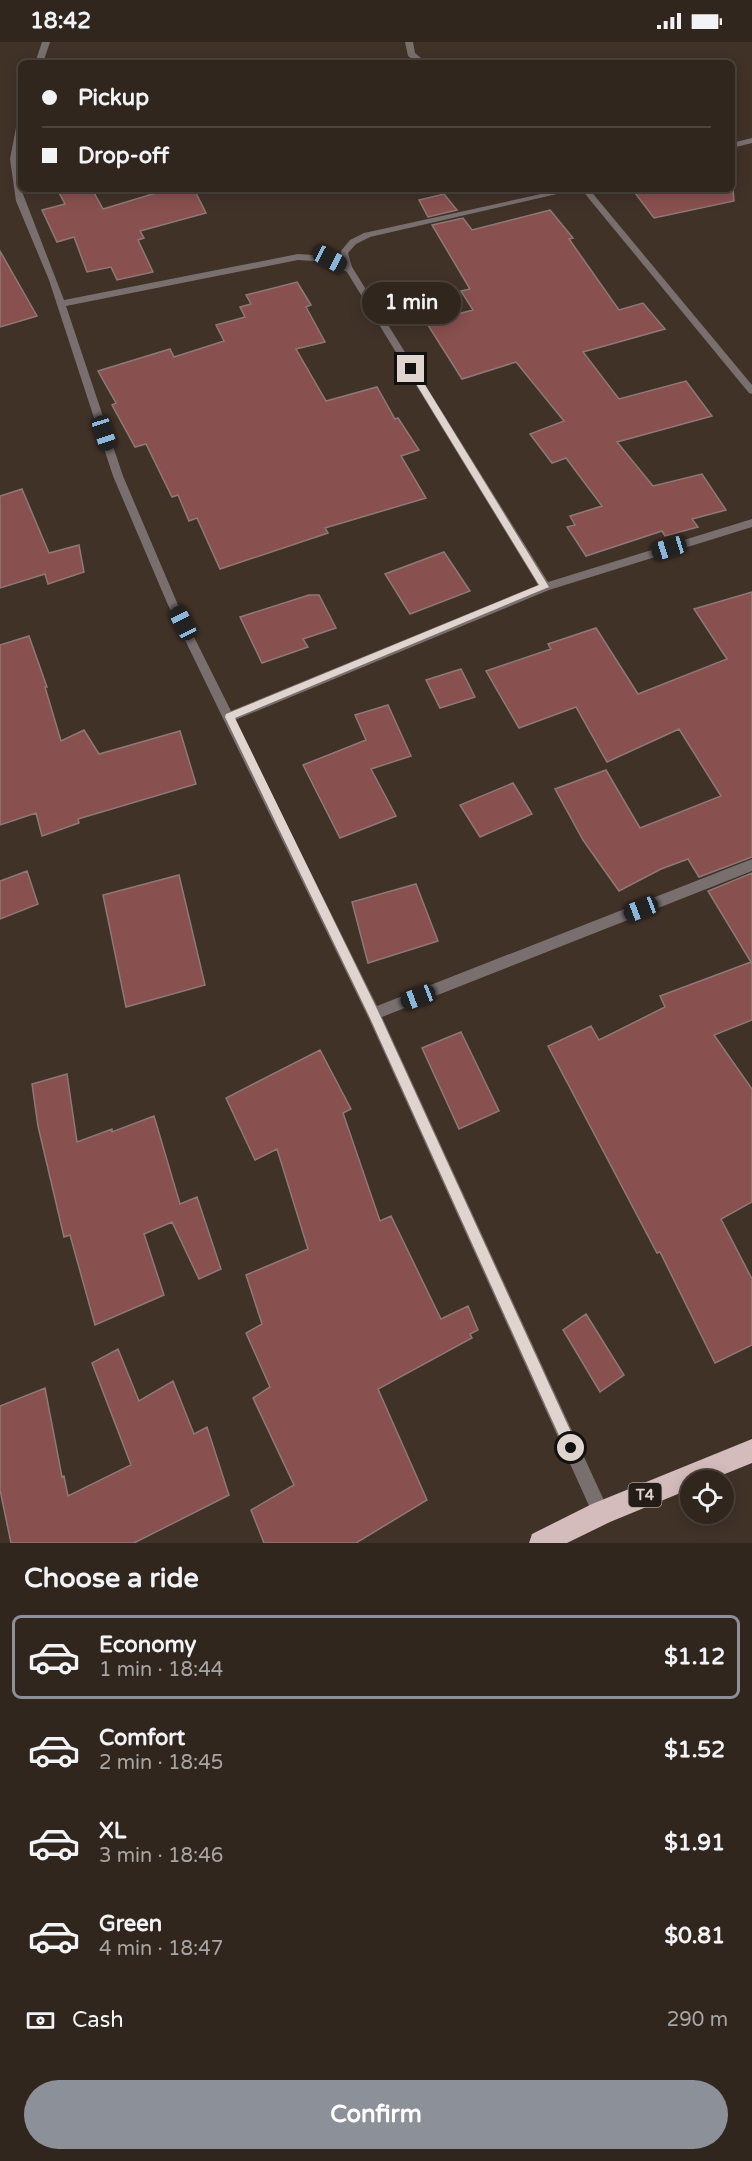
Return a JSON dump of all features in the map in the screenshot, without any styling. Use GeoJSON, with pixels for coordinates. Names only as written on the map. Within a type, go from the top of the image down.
{"type":"FeatureCollection","features":[{"type":"Feature","properties":{"kind":"highway","name":"T4"},"geometry":{"type":"LineString","coordinates":[[541,1543],[601,1513],[752,1451]]}},
{"type":"Feature","properties":{"kind":"street"},"geometry":{"type":"LineString","coordinates":[[40,60],[46,42]]}},
{"type":"Feature","properties":{"kind":"street"},"geometry":{"type":"LineString","coordinates":[[409,42],[411,54],[419,60]]}},
{"type":"Feature","properties":{"kind":"street"},"geometry":{"type":"LineString","coordinates":[[18,136],[14,159],[18,187]]}},
{"type":"Feature","properties":{"kind":"street"},"geometry":{"type":"LineString","coordinates":[[735,145],[752,140]]}},
{"type":"Feature","properties":{"kind":"street"},"geometry":{"type":"LineString","coordinates":[[19,192],[20,201],[61,304],[118,476],[173,604],[374,1014],[601,1513]]}},
{"type":"Feature","properties":{"kind":"street"},"geometry":{"type":"LineString","coordinates":[[545,587],[350,270],[345,260],[345,251],[353,242],[367,236],[562,192]]}},
{"type":"Feature","properties":{"kind":"street"},"geometry":{"type":"LineString","coordinates":[[587,192],[752,391]]}},
{"type":"Feature","properties":{"kind":"street"},"geometry":{"type":"LineString","coordinates":[[61,304],[298,257],[330,259],[350,270]]}},
{"type":"Feature","properties":{"kind":"street"},"geometry":{"type":"LineString","coordinates":[[230,717],[545,587],[752,523]]}},
{"type":"Feature","properties":{"kind":"street"},"geometry":{"type":"LineString","coordinates":[[374,1014],[752,865]]}},
{"type":"Feature","properties":{"kind":"building"},"geometry":{"type":"Polygon","coordinates":[[[59,192],[94,192],[103,209],[159,192],[196,192],[206,213],[140,231],[144,238],[138,240],[153,272],[117,280],[111,267],[87,272],[74,237],[57,242],[42,210],[65,204],[59,192]]]}},
{"type":"Feature","properties":{"kind":"building"},"geometry":{"type":"Polygon","coordinates":[[[634,192],[733,192],[734,201],[654,218],[634,192]]]}},
{"type":"Feature","properties":{"kind":"building"},"geometry":{"type":"Polygon","coordinates":[[[444,194],[457,210],[428,217],[419,200],[444,194]]]}},
{"type":"Feature","properties":{"kind":"building"},"geometry":{"type":"Polygon","coordinates":[[[550,210],[573,238],[569,239],[619,310],[643,303],[665,329],[583,352],[619,399],[686,381],[712,416],[617,442],[653,486],[702,474],[726,510],[692,519],[698,527],[665,536],[662,531],[586,556],[567,527],[575,525],[570,516],[602,506],[566,458],[552,463],[530,434],[564,421],[516,362],[462,379],[426,322],[473,310],[461,291],[470,289],[432,225],[463,218],[472,230],[550,210]]]}},
{"type":"Feature","properties":{"kind":"building"},"geometry":{"type":"Polygon","coordinates":[[[0,251],[37,316],[0,327],[0,251]]]}},
{"type":"Feature","properties":{"kind":"building"},"geometry":{"type":"Polygon","coordinates":[[[297,282],[311,305],[306,307],[325,342],[296,349],[326,401],[377,387],[395,419],[398,418],[419,450],[401,456],[426,498],[325,528],[328,533],[220,569],[197,518],[189,521],[178,495],[172,497],[146,444],[135,447],[112,405],[116,403],[98,371],[170,349],[174,357],[224,341],[216,325],[245,317],[240,307],[251,304],[246,295],[297,282]]]}},
{"type":"Feature","properties":{"kind":"building"},"geometry":{"type":"Polygon","coordinates":[[[22,489],[49,553],[79,545],[84,572],[48,584],[45,574],[0,588],[0,496],[22,489]]]}},
{"type":"Feature","properties":{"kind":"building"},"geometry":{"type":"Polygon","coordinates":[[[444,552],[470,591],[410,614],[385,574],[444,552]]]}},
{"type":"Feature","properties":{"kind":"building"},"geometry":{"type":"Polygon","coordinates":[[[752,592],[752,857],[699,877],[688,859],[661,869],[619,891],[583,840],[555,789],[606,770],[640,828],[721,796],[679,729],[607,762],[576,707],[519,728],[486,671],[551,649],[548,644],[596,628],[638,694],[727,659],[694,609],[752,592]]]}},
{"type":"Feature","properties":{"kind":"building"},"geometry":{"type":"Polygon","coordinates":[[[309,595],[319,595],[336,628],[303,639],[308,647],[262,663],[240,617],[309,595]]]}},
{"type":"Feature","properties":{"kind":"building"},"geometry":{"type":"Polygon","coordinates":[[[29,636],[47,687],[45,687],[61,741],[84,730],[99,754],[180,731],[196,784],[78,819],[79,823],[42,836],[36,813],[0,825],[0,645],[29,636]]]}},
{"type":"Feature","properties":{"kind":"building"},"geometry":{"type":"Polygon","coordinates":[[[461,669],[475,697],[440,708],[426,680],[461,669]]]}},
{"type":"Feature","properties":{"kind":"building"},"geometry":{"type":"Polygon","coordinates":[[[388,705],[411,756],[371,769],[396,816],[340,838],[303,765],[366,740],[355,715],[388,705]]]}},
{"type":"Feature","properties":{"kind":"building"},"geometry":{"type":"Polygon","coordinates":[[[513,783],[532,814],[480,837],[460,805],[513,783]]]}},
{"type":"Feature","properties":{"kind":"building"},"geometry":{"type":"Polygon","coordinates":[[[27,871],[38,904],[0,919],[0,881],[27,871]]]}},
{"type":"Feature","properties":{"kind":"building"},"geometry":{"type":"Polygon","coordinates":[[[752,873],[752,1020],[714,1035],[752,1089],[752,1202],[721,1219],[752,1279],[752,1345],[715,1363],[660,1252],[657,1253],[548,1046],[591,1026],[599,1040],[665,1007],[660,996],[751,962],[708,891],[752,873]]]}},
{"type":"Feature","properties":{"kind":"building"},"geometry":{"type":"Polygon","coordinates":[[[179,875],[205,985],[126,1007],[103,895],[179,875]]]}},
{"type":"Feature","properties":{"kind":"building"},"geometry":{"type":"Polygon","coordinates":[[[416,884],[438,941],[368,963],[352,902],[416,884]]]}},
{"type":"Feature","properties":{"kind":"building"},"geometry":{"type":"Polygon","coordinates":[[[461,1032],[499,1111],[459,1129],[422,1048],[461,1032]]]}},
{"type":"Feature","properties":{"kind":"building"},"geometry":{"type":"Polygon","coordinates":[[[320,1050],[351,1109],[343,1113],[380,1221],[391,1216],[441,1319],[468,1306],[478,1330],[470,1334],[472,1338],[378,1389],[427,1500],[356,1543],[264,1543],[251,1510],[294,1485],[253,1398],[270,1387],[246,1333],[262,1324],[246,1275],[308,1249],[277,1149],[255,1160],[226,1098],[320,1050]]]}},
{"type":"Feature","properties":{"kind":"building"},"geometry":{"type":"Polygon","coordinates":[[[67,1074],[77,1142],[154,1116],[180,1204],[197,1197],[221,1269],[199,1279],[172,1222],[144,1234],[164,1295],[95,1325],[70,1235],[64,1237],[38,1126],[32,1084],[67,1074]]]}},
{"type":"Feature","properties":{"kind":"building"},"geometry":{"type":"Polygon","coordinates":[[[586,1314],[624,1375],[600,1392],[563,1330],[586,1314]]]}},
{"type":"Feature","properties":{"kind":"building"},"geometry":{"type":"Polygon","coordinates":[[[118,1349],[139,1401],[173,1381],[194,1434],[207,1427],[229,1495],[134,1543],[11,1543],[0,1490],[0,1406],[45,1388],[62,1477],[64,1476],[68,1496],[131,1465],[92,1363],[118,1349]]]}},
{"type":"Feature","properties":{"kind":"route"},"geometry":{"type":"LineString","coordinates":[[411,369],[545,587],[230,717],[374,1014],[571,1448]]}}]}
